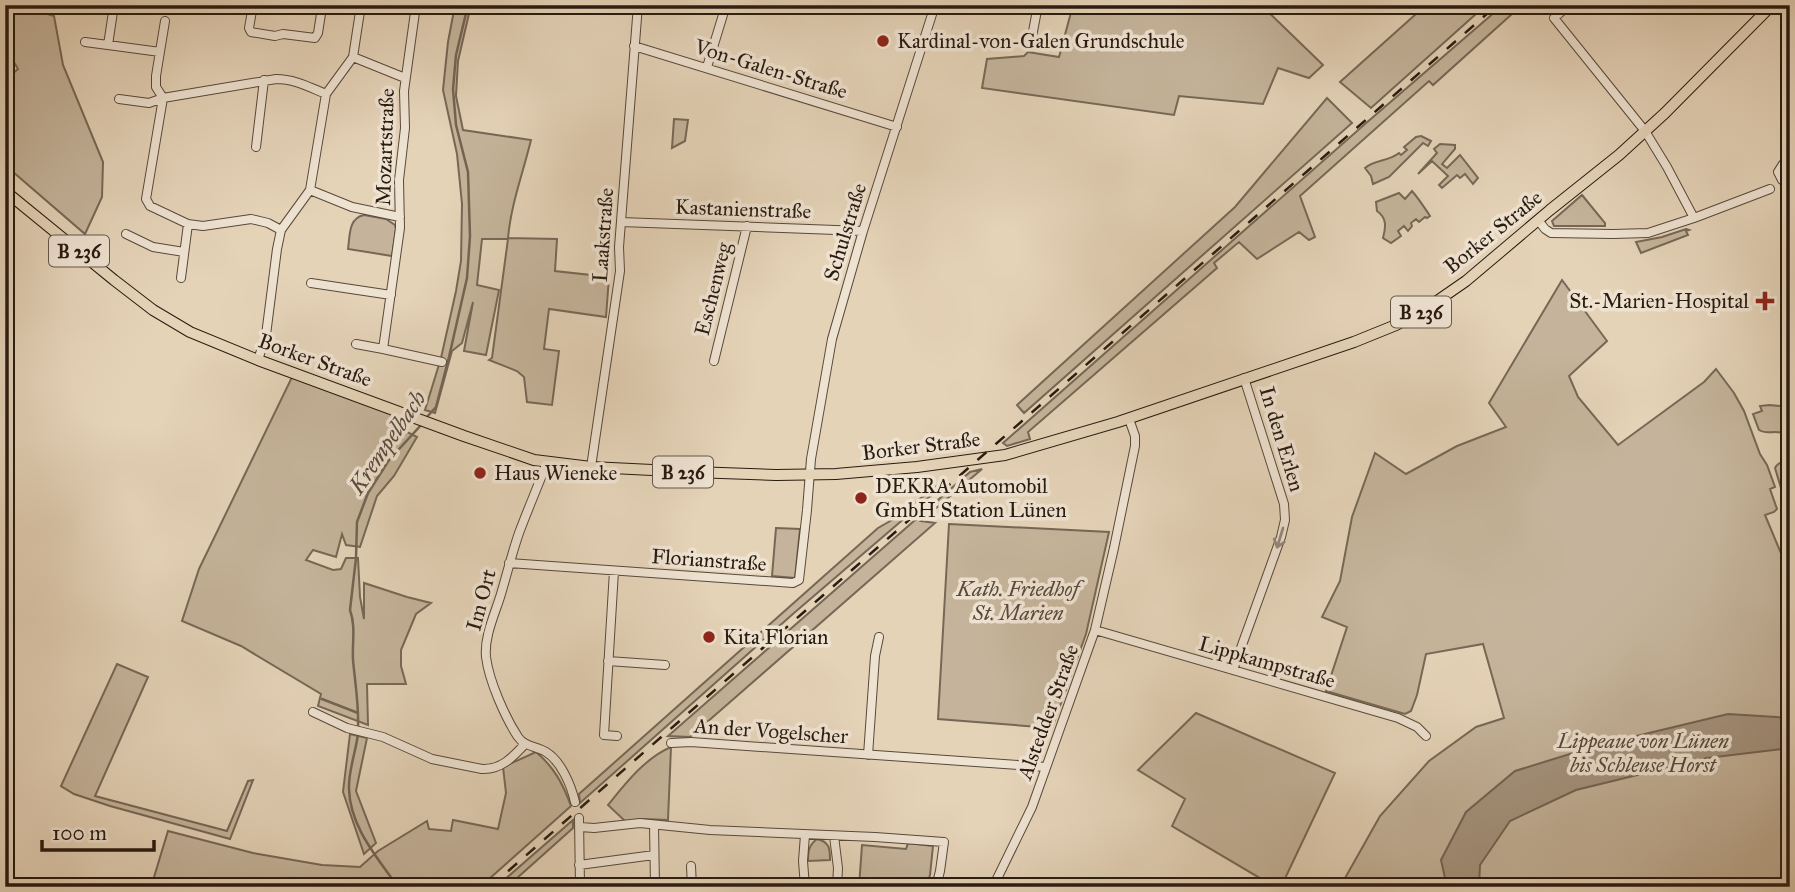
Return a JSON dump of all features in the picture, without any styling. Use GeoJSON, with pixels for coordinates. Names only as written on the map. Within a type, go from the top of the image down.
{"type":"FeatureCollection","features":[{"type":"Feature","properties":{"kind":"main road","name":"Borker Straße"},"geometry":{"type":"LineString","coordinates":[[5,191],[153,310],[190,332],[258,360],[517,454],[547,462],[591,467],[693,472],[859,473],[990,457],[1129,419],[1396,326],[1466,281],[1619,155],[1772,5]]}},
{"type":"Feature","properties":{"kind":"street"},"geometry":{"type":"LineString","coordinates":[[108,45],[114,5]]}},
{"type":"Feature","properties":{"kind":"street"},"geometry":{"type":"LineString","coordinates":[[253,5],[249,28],[251,32],[312,38],[317,36],[325,5]]}},
{"type":"Feature","properties":{"kind":"street"},"geometry":{"type":"LineString","coordinates":[[258,360],[266,335],[281,230],[310,190],[326,94],[353,57],[361,5]]}},
{"type":"Feature","properties":{"kind":"street","name":"Mozartstraße"},"geometry":{"type":"LineString","coordinates":[[383,349],[400,228],[399,180],[405,128],[404,91],[416,5]]}},
{"type":"Feature","properties":{"kind":"street","name":"Laakstraße"},"geometry":{"type":"LineString","coordinates":[[591,467],[620,276],[619,247],[638,5]]}},
{"type":"Feature","properties":{"kind":"street"},"geometry":{"type":"LineString","coordinates":[[707,67],[726,5]]}},
{"type":"Feature","properties":{"kind":"street","name":"Schulstraße"},"geometry":{"type":"LineString","coordinates":[[810,474],[832,339],[934,5]]}},
{"type":"Feature","properties":{"kind":"street"},"geometry":{"type":"LineString","coordinates":[[1031,42],[1038,5]]}},
{"type":"Feature","properties":{"kind":"street"},"geometry":{"type":"LineString","coordinates":[[1569,5],[1554,18],[1645,131],[1694,218]]}},
{"type":"Feature","properties":{"kind":"street"},"geometry":{"type":"LineString","coordinates":[[164,21],[156,87],[163,98],[146,199],[150,206],[188,224],[203,226],[251,219],[281,230]]}},
{"type":"Feature","properties":{"kind":"street"},"geometry":{"type":"LineString","coordinates":[[85,42],[160,52]]}},
{"type":"Feature","properties":{"kind":"street","name":"Von-Galen-Straße"},"geometry":{"type":"LineString","coordinates":[[634,46],[897,127]]}},
{"type":"Feature","properties":{"kind":"street","name":"Mozartstraße"},"geometry":{"type":"LineString","coordinates":[[353,57],[405,78]]}},
{"type":"Feature","properties":{"kind":"street"},"geometry":{"type":"LineString","coordinates":[[119,99],[149,103],[163,98],[264,80],[287,79],[326,94]]}},
{"type":"Feature","properties":{"kind":"street"},"geometry":{"type":"LineString","coordinates":[[256,147],[264,80]]}},
{"type":"Feature","properties":{"kind":"street"},"geometry":{"type":"LineString","coordinates":[[1538,220],[1552,233],[1648,233],[1694,218],[1786,181],[1778,175],[1778,169],[1783,164],[1790,163]]}},
{"type":"Feature","properties":{"kind":"street","name":"Mozartstraße"},"geometry":{"type":"LineString","coordinates":[[310,190],[352,207],[400,217]]}},
{"type":"Feature","properties":{"kind":"street","name":"Kastanienstraße"},"geometry":{"type":"LineString","coordinates":[[621,222],[863,231]]}},
{"type":"Feature","properties":{"kind":"street"},"geometry":{"type":"LineString","coordinates":[[181,278],[188,224]]}},
{"type":"Feature","properties":{"kind":"street","name":"Eschenweg"},"geometry":{"type":"LineString","coordinates":[[713,361],[747,226]]}},
{"type":"Feature","properties":{"kind":"street"},"geometry":{"type":"LineString","coordinates":[[126,234],[153,247],[184,252]]}},
{"type":"Feature","properties":{"kind":"street"},"geometry":{"type":"LineString","coordinates":[[311,284],[391,295]]}},
{"type":"Feature","properties":{"kind":"street"},"geometry":{"type":"LineString","coordinates":[[356,344],[442,362]]}},
{"type":"Feature","properties":{"kind":"street","name":"In den Erlen"},"geometry":{"type":"LineString","coordinates":[[1233,670],[1285,520],[1282,495],[1244,378]]}},
{"type":"Feature","properties":{"kind":"street","name":"Alstedder Straße"},"geometry":{"type":"LineString","coordinates":[[993,887],[1024,824],[1095,630],[1135,446],[1135,436],[1129,419]]}},
{"type":"Feature","properties":{"kind":"street","name":"Im Ort"},"geometry":{"type":"LineString","coordinates":[[547,462],[509,562],[490,626],[486,654],[499,700],[517,735],[525,744],[545,751],[553,758],[565,775],[575,802]]}},
{"type":"Feature","properties":{"kind":"street","name":"Florianstraße"},"geometry":{"type":"LineString","coordinates":[[509,562],[793,583],[800,576],[810,474]]}},
{"type":"Feature","properties":{"kind":"street"},"geometry":{"type":"LineString","coordinates":[[614,571],[604,735],[617,736]]}},
{"type":"Feature","properties":{"kind":"street","name":"Lippkampstraße"},"geometry":{"type":"LineString","coordinates":[[1095,630],[1398,718],[1417,727],[1426,736]]}},
{"type":"Feature","properties":{"kind":"street","name":"An der Vogelscher"},"geometry":{"type":"LineString","coordinates":[[869,755],[875,656],[879,637]]}},
{"type":"Feature","properties":{"kind":"street"},"geometry":{"type":"LineString","coordinates":[[608,661],[665,664]]}},
{"type":"Feature","properties":{"kind":"street"},"geometry":{"type":"LineString","coordinates":[[313,712],[354,730],[383,737],[432,759],[482,769],[498,767],[513,758],[525,744]]}},
{"type":"Feature","properties":{"kind":"street","name":"An der Vogelscher"},"geometry":{"type":"LineString","coordinates":[[671,743],[691,742],[1046,767]]}},
{"type":"Feature","properties":{"kind":"street"},"geometry":{"type":"LineString","coordinates":[[580,887],[579,822],[594,828],[640,823],[710,830],[944,842],[936,887]]}},
{"type":"Feature","properties":{"kind":"street"},"geometry":{"type":"LineString","coordinates":[[654,825],[656,887]]}},
{"type":"Feature","properties":{"kind":"street"},"geometry":{"type":"LineString","coordinates":[[805,887],[803,861],[806,835]]}},
{"type":"Feature","properties":{"kind":"street"},"geometry":{"type":"LineString","coordinates":[[834,836],[838,868],[837,887]]}},
{"type":"Feature","properties":{"kind":"street"},"geometry":{"type":"LineString","coordinates":[[579,865],[654,855]]}},
{"type":"Feature","properties":{"kind":"street"},"geometry":{"type":"LineString","coordinates":[[691,866],[692,887]]}},
{"type":"Feature","properties":{"kind":"green space"},"geometry":{"type":"Polygon","coordinates":[[[5,5],[38,5],[41,12],[54,16],[63,65],[103,162],[102,197],[85,234],[5,165],[5,80],[18,69],[5,47],[5,5]]]}},
{"type":"Feature","properties":{"kind":"green space"},"geometry":{"type":"Polygon","coordinates":[[[455,5],[471,5],[458,61],[456,96],[463,130],[531,140],[514,201],[508,238],[557,239],[555,271],[609,277],[606,317],[549,309],[544,349],[559,351],[552,405],[527,402],[524,377],[517,371],[489,360],[492,358],[508,239],[482,239],[477,285],[499,290],[486,355],[464,351],[473,302],[462,343],[452,351],[435,413],[425,410],[441,358],[461,261],[462,204],[457,154],[443,90],[455,5]]]}},
{"type":"Feature","properties":{"kind":"green space"},"geometry":{"type":"Polygon","coordinates":[[[1073,5],[1261,5],[1323,65],[1309,78],[1278,68],[1263,104],[1179,96],[1174,115],[982,88],[987,59],[1024,56],[1028,52],[1059,57],[1073,5]]]}},
{"type":"Feature","properties":{"kind":"green space"},"geometry":{"type":"Polygon","coordinates":[[[1426,5],[1486,5],[1371,108],[1340,82],[1426,5]]]}},
{"type":"Feature","properties":{"kind":"green space"},"geometry":{"type":"Polygon","coordinates":[[[1503,5],[1522,5],[1433,85],[1429,81],[1300,196],[1315,237],[1309,240],[1299,232],[1257,259],[1239,242],[1214,263],[1217,268],[1028,432],[1030,439],[1007,446],[1003,443],[1365,124],[1503,5]]]}},
{"type":"Feature","properties":{"kind":"green space"},"geometry":{"type":"Polygon","coordinates":[[[1327,98],[1352,123],[1024,413],[1017,405],[1235,207],[1327,98]]]}},
{"type":"Feature","properties":{"kind":"green space"},"geometry":{"type":"Polygon","coordinates":[[[674,119],[688,120],[685,141],[672,148],[674,119]]]}},
{"type":"Feature","properties":{"kind":"green space"},"geometry":{"type":"Polygon","coordinates":[[[1421,136],[1431,141],[1428,146],[1423,143],[1389,177],[1373,184],[1365,168],[1399,153],[1401,155],[1407,150],[1404,147],[1421,136]]]}},
{"type":"Feature","properties":{"kind":"green space"},"geometry":{"type":"Polygon","coordinates":[[[1440,144],[1455,145],[1455,149],[1442,164],[1447,168],[1460,155],[1478,178],[1473,184],[1465,174],[1460,178],[1457,175],[1442,188],[1439,185],[1448,176],[1432,161],[1418,174],[1437,153],[1434,149],[1440,144]]]}},
{"type":"Feature","properties":{"kind":"green space"},"geometry":{"type":"Polygon","coordinates":[[[1412,191],[1430,216],[1419,222],[1416,219],[1408,231],[1404,226],[1398,231],[1401,236],[1391,243],[1383,238],[1385,223],[1377,211],[1376,202],[1399,193],[1405,199],[1412,191]]]}},
{"type":"Feature","properties":{"kind":"green space"},"geometry":{"type":"Polygon","coordinates":[[[1582,195],[1605,226],[1554,226],[1552,221],[1582,195]]]}},
{"type":"Feature","properties":{"kind":"green space"},"geometry":{"type":"Polygon","coordinates":[[[364,215],[386,219],[395,225],[392,256],[348,249],[352,224],[364,215]]]}},
{"type":"Feature","properties":{"kind":"green space"},"geometry":{"type":"Polygon","coordinates":[[[1689,230],[1686,231],[1688,235],[1641,253],[1636,242],[1662,237],[1689,230]]]}},
{"type":"Feature","properties":{"kind":"green space","name":"Lippeaue von Lünen bis Schleuse Horst"},"geometry":{"type":"Polygon","coordinates":[[[1562,280],[1607,341],[1569,376],[1578,397],[1618,445],[1704,382],[1716,369],[1744,411],[1760,454],[1767,465],[1775,487],[1770,489],[1777,509],[1765,515],[1783,558],[1790,557],[1790,887],[1340,887],[1380,816],[1429,761],[1476,727],[1504,718],[1483,644],[1426,654],[1417,695],[1411,711],[1405,714],[1326,691],[1347,627],[1322,617],[1340,581],[1352,517],[1375,453],[1406,474],[1457,446],[1506,427],[1489,403],[1562,280]]]}},
{"type":"Feature","properties":{"kind":"green space"},"geometry":{"type":"Polygon","coordinates":[[[294,373],[407,415],[397,427],[417,437],[394,476],[377,496],[360,547],[346,545],[342,534],[336,557],[313,550],[306,560],[333,570],[341,569],[346,558],[358,558],[364,619],[364,583],[431,603],[416,614],[401,650],[401,666],[406,684],[367,684],[368,725],[318,706],[321,694],[241,646],[182,621],[199,569],[294,373]]]}},
{"type":"Feature","properties":{"kind":"green space"},"geometry":{"type":"Polygon","coordinates":[[[1760,406],[1790,407],[1790,440],[1782,433],[1759,430],[1753,414],[1762,411],[1760,406]]]}},
{"type":"Feature","properties":{"kind":"green space"},"geometry":{"type":"Polygon","coordinates":[[[1790,455],[1789,509],[1784,495],[1789,492],[1787,487],[1781,488],[1775,468],[1790,455]]]}},
{"type":"Feature","properties":{"kind":"green space"},"geometry":{"type":"Polygon","coordinates":[[[982,469],[921,521],[935,523],[690,737],[668,736],[970,472],[982,469]]]}},
{"type":"Feature","properties":{"kind":"green space"},"geometry":{"type":"Polygon","coordinates":[[[938,485],[941,487],[580,803],[579,794],[878,528],[938,485]]]}},
{"type":"Feature","properties":{"kind":"green space","name":"Kath. Friedhof St. Marien"},"geometry":{"type":"Polygon","coordinates":[[[949,524],[1109,532],[1086,634],[1052,728],[938,719],[949,524]]]}},
{"type":"Feature","properties":{"kind":"green space"},"geometry":{"type":"Polygon","coordinates":[[[776,528],[800,529],[795,578],[772,576],[776,528]]]}},
{"type":"Feature","properties":{"kind":"green space"},"geometry":{"type":"Polygon","coordinates":[[[117,664],[148,677],[95,796],[227,831],[248,781],[253,780],[230,839],[110,806],[74,794],[61,786],[117,664]]]}},
{"type":"Feature","properties":{"kind":"green space"},"geometry":{"type":"Polygon","coordinates":[[[1196,713],[1335,773],[1281,887],[1275,887],[1172,826],[1185,799],[1138,770],[1196,713]]]}},
{"type":"Feature","properties":{"kind":"green space"},"geometry":{"type":"Polygon","coordinates":[[[350,734],[367,738],[356,791],[376,843],[364,854],[343,792],[350,734]]]}},
{"type":"Feature","properties":{"kind":"green space"},"geometry":{"type":"Polygon","coordinates":[[[671,747],[668,820],[644,819],[626,822],[608,805],[644,765],[671,747]]]}},
{"type":"Feature","properties":{"kind":"green space"},"geometry":{"type":"Polygon","coordinates":[[[536,752],[557,776],[571,806],[480,887],[151,887],[168,831],[253,853],[322,865],[360,867],[378,851],[427,821],[429,829],[451,831],[453,820],[498,829],[506,793],[503,767],[536,752]]]}},
{"type":"Feature","properties":{"kind":"green space"},"geometry":{"type":"Polygon","coordinates":[[[573,820],[573,828],[507,887],[496,887],[573,820]]]}},
{"type":"Feature","properties":{"kind":"green space"},"geometry":{"type":"Polygon","coordinates":[[[817,839],[825,842],[830,852],[830,860],[808,861],[810,848],[817,839]]]}},
{"type":"Feature","properties":{"kind":"green space"},"geometry":{"type":"Polygon","coordinates":[[[908,843],[933,846],[926,887],[859,887],[862,845],[906,849],[908,843]]]}},
{"type":"Feature","properties":{"kind":"shaded area"},"geometry":{"type":"Polygon","coordinates":[[[1728,714],[1790,718],[1790,748],[1707,758],[1576,790],[1510,821],[1480,865],[1479,887],[1447,887],[1441,860],[1466,812],[1515,771],[1599,745],[1728,714]]]}},
{"type":"Feature","properties":{"kind":"waterway","name":"Krempelbach"},"geometry":{"type":"LineString","coordinates":[[426,418],[436,407],[467,278],[470,236],[468,172],[456,125],[453,89],[456,55],[468,5]]}},
{"type":"Feature","properties":{"kind":"waterway","name":"Krempelbach"},"geometry":{"type":"LineString","coordinates":[[358,727],[350,610],[357,522],[368,493],[389,460],[422,424]]}},
{"type":"Feature","properties":{"kind":"waterway"},"geometry":{"type":"LineString","coordinates":[[322,699],[358,713]]}},
{"type":"Feature","properties":{"kind":"waterway","name":"Krempelbach"},"geometry":{"type":"LineString","coordinates":[[358,734],[349,789],[354,816],[366,841],[398,887]]}},
{"type":"Feature","properties":{"kind":"railway"},"geometry":{"type":"LineString","coordinates":[[490,887],[1497,5]]}},
{"type":"Feature","properties":{"kind":"place","name":"Kardinal-von-Galen Grundschule"},"geometry":{"type":"Point","coordinates":[883,41]}},
{"type":"Feature","properties":{"kind":"place","name":"St.-Marien-Hospital"},"geometry":{"type":"Point","coordinates":[1765,301]}},
{"type":"Feature","properties":{"kind":"place","name":"Haus Wieneke"},"geometry":{"type":"Point","coordinates":[480,473]}},
{"type":"Feature","properties":{"kind":"place","name":"DEKRA Automobil GmbH Station Lünen"},"geometry":{"type":"Point","coordinates":[861,498]}},
{"type":"Feature","properties":{"kind":"place","name":"Kita Florian"},"geometry":{"type":"Point","coordinates":[709,637]}}]}
